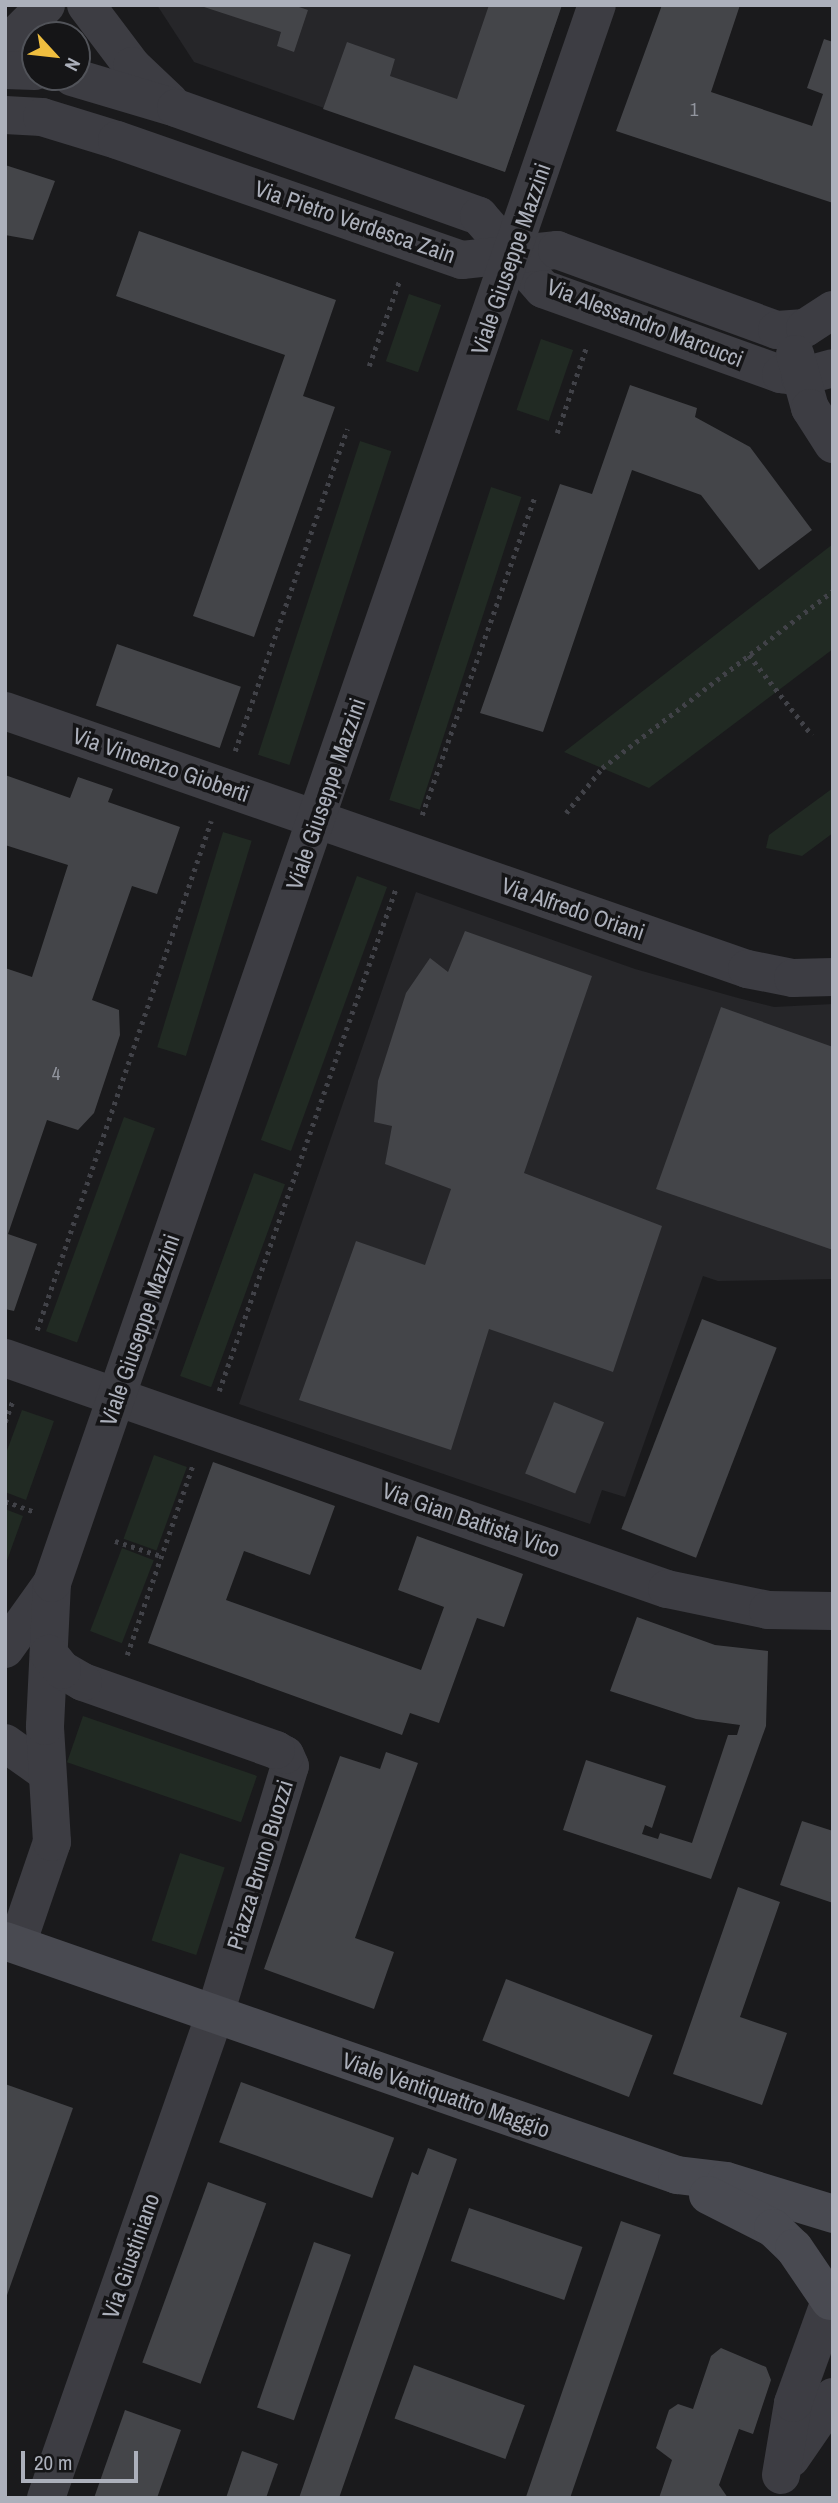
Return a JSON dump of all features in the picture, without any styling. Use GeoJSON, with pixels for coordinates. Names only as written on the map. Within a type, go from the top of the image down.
{"type":"FeatureCollection","features":[{"type":"Feature","properties":{"kind":"main road"},"geometry":{"type":"LineString","coordinates":[[11,1942],[215,2014]]}},
{"type":"Feature","properties":{"kind":"main road","name":"Viale Ventiquattro Maggio"},"geometry":{"type":"LineString","coordinates":[[215,2014],[677,2175]]}},
{"type":"Feature","properties":{"kind":"main road"},"geometry":{"type":"LineString","coordinates":[[677,2175],[726,2181],[833,2214]]}},
{"type":"Feature","properties":{"kind":"main road"},"geometry":{"type":"LineString","coordinates":[[677,2175],[773,2228],[794,2248],[832,2295]]}},
{"type":"Feature","properties":{"kind":"street"},"geometry":{"type":"LineString","coordinates":[[5,46],[46,5]]}},
{"type":"Feature","properties":{"kind":"street"},"geometry":{"type":"LineString","coordinates":[[86,5],[132,66],[176,108]]}},
{"type":"Feature","properties":{"kind":"street","name":"Viale Giuseppe Mazzini"},"geometry":{"type":"LineString","coordinates":[[49,1654],[52,1583],[597,5]]}},
{"type":"Feature","properties":{"kind":"street","name":"Via Pietro Verdesca Zain"},"geometry":{"type":"LineString","coordinates":[[91,83],[176,108],[479,216],[513,254]]}},
{"type":"Feature","properties":{"kind":"street","name":"Via Pietro Verdesca Zain"},"geometry":{"type":"LineString","coordinates":[[5,116],[42,117],[462,260],[513,254]]}},
{"type":"Feature","properties":{"kind":"street","name":"Via Alessandro Marcucci"},"geometry":{"type":"LineString","coordinates":[[513,254],[557,250],[764,327],[790,330]]}},
{"type":"Feature","properties":{"kind":"street","name":"Via Alessandro Marcucci"},"geometry":{"type":"LineString","coordinates":[[513,254],[543,289],[816,373]]}},
{"type":"Feature","properties":{"kind":"street"},"geometry":{"type":"LineString","coordinates":[[833,310],[804,328],[790,330],[816,373],[810,408],[833,444]]}},
{"type":"Feature","properties":{"kind":"street","name":"Via Vincenzo Gioberti"},"geometry":{"type":"LineString","coordinates":[[5,711],[317,821]]}},
{"type":"Feature","properties":{"kind":"street","name":"Via Alfredo Oriani"},"geometry":{"type":"LineString","coordinates":[[317,821],[747,969],[793,978],[833,977]]}},
{"type":"Feature","properties":{"kind":"street","name":"Via Gian Battista Vico"},"geometry":{"type":"LineString","coordinates":[[18,1363],[667,1589],[768,1610],[833,1611]]}},
{"type":"Feature","properties":{"kind":"street","name":"Viale Giuseppe Mazzini"},"geometry":{"type":"LineString","coordinates":[[8,1643],[52,1583]]}},
{"type":"Feature","properties":{"kind":"street"},"geometry":{"type":"LineString","coordinates":[[11,1942],[51,1842],[53,1817],[46,1772],[49,1654]]}},
{"type":"Feature","properties":{"kind":"street","name":"Piazza Bruno Buozzi"},"geometry":{"type":"LineString","coordinates":[[49,1654],[62,1670],[83,1682],[285,1755],[290,1766],[287,1781],[215,2014]]}},
{"type":"Feature","properties":{"kind":"street"},"geometry":{"type":"LineString","coordinates":[[5,1743],[46,1772]]}},
{"type":"Feature","properties":{"kind":"street","name":"Via Giustiniano"},"geometry":{"type":"LineString","coordinates":[[46,2498],[215,2014]]}},
{"type":"Feature","properties":{"kind":"street"},"geometry":{"type":"LineString","coordinates":[[776,2486],[793,2403],[832,2295]]}},
{"type":"Feature","properties":{"kind":"street"},"geometry":{"type":"LineString","coordinates":[[776,2486],[833,2397]]}},
{"type":"Feature","properties":{"kind":"path"},"geometry":{"type":"LineString","coordinates":[[369,366],[400,279]]}},
{"type":"Feature","properties":{"kind":"path"},"geometry":{"type":"LineString","coordinates":[[557,433],[600,308]]}},
{"type":"Feature","properties":{"kind":"path"},"geometry":{"type":"LineString","coordinates":[[234,755],[347,429]]}},
{"type":"Feature","properties":{"kind":"path"},"geometry":{"type":"LineString","coordinates":[[420,822],[535,496]]}},
{"type":"Feature","properties":{"kind":"path"},"geometry":{"type":"LineString","coordinates":[[566,813],[602,768],[833,591]]}},
{"type":"Feature","properties":{"kind":"path"},"geometry":{"type":"LineString","coordinates":[[749,655],[812,735]]}},
{"type":"Feature","properties":{"kind":"path"},"geometry":{"type":"LineString","coordinates":[[5,1422],[18,1363],[212,819]]}},
{"type":"Feature","properties":{"kind":"path"},"geometry":{"type":"LineString","coordinates":[[215,1400],[398,884]]}},
{"type":"Feature","properties":{"kind":"path"},"geometry":{"type":"LineString","coordinates":[[127,1655],[193,1463]]}},
{"type":"Feature","properties":{"kind":"path"},"geometry":{"type":"LineString","coordinates":[[5,1501],[33,1511]]}},
{"type":"Feature","properties":{"kind":"path"},"geometry":{"type":"LineString","coordinates":[[115,1541],[161,1556]]}},
{"type":"Feature","properties":{"kind":"shaded area"},"geometry":{"type":"Polygon","coordinates":[[[157,5],[562,5],[505,172],[194,62],[157,5]]]}},
{"type":"Feature","properties":{"kind":"shaded area"},"geometry":{"type":"Polygon","coordinates":[[[409,294],[441,305],[418,372],[386,361],[409,294]]]}},
{"type":"Feature","properties":{"kind":"shaded area"},"geometry":{"type":"Polygon","coordinates":[[[541,339],[573,350],[549,421],[517,410],[541,339]]]}},
{"type":"Feature","properties":{"kind":"shaded area"},"geometry":{"type":"Polygon","coordinates":[[[360,441],[391,451],[289,765],[258,755],[360,441]]]}},
{"type":"Feature","properties":{"kind":"shaded area"},"geometry":{"type":"Polygon","coordinates":[[[491,487],[521,497],[420,810],[389,800],[491,487]]]}},
{"type":"Feature","properties":{"kind":"shaded area"},"geometry":{"type":"Polygon","coordinates":[[[833,544],[833,649],[649,788],[564,752],[833,544]]]}},
{"type":"Feature","properties":{"kind":"shaded area"},"geometry":{"type":"Polygon","coordinates":[[[833,788],[833,833],[802,856],[766,848],[769,835],[833,788]]]}},
{"type":"Feature","properties":{"kind":"shaded area"},"geometry":{"type":"Polygon","coordinates":[[[223,832],[252,841],[186,1056],[157,1047],[223,832]]]}},
{"type":"Feature","properties":{"kind":"shaded area"},"geometry":{"type":"Polygon","coordinates":[[[357,876],[387,887],[291,1151],[261,1140],[357,876]]]}},
{"type":"Feature","properties":{"kind":"shaded area"},"geometry":{"type":"Polygon","coordinates":[[[416,892],[635,969],[738,998],[774,1007],[833,1004],[833,1279],[718,1281],[703,1276],[625,1497],[602,1490],[590,1524],[239,1404],[416,892]]]}},
{"type":"Feature","properties":{"kind":"shaded area"},"geometry":{"type":"Polygon","coordinates":[[[124,1117],[155,1128],[77,1343],[46,1331],[124,1117]]]}},
{"type":"Feature","properties":{"kind":"shaded area"},"geometry":{"type":"Polygon","coordinates":[[[254,1173],[285,1184],[211,1387],[180,1376],[254,1173]]]}},
{"type":"Feature","properties":{"kind":"shaded area"},"geometry":{"type":"Polygon","coordinates":[[[22,1410],[54,1421],[26,1500],[5,1492],[5,1456],[22,1410]]]}},
{"type":"Feature","properties":{"kind":"shaded area"},"geometry":{"type":"Polygon","coordinates":[[[154,1455],[187,1467],[156,1551],[124,1539],[154,1455]]]}},
{"type":"Feature","properties":{"kind":"shaded area"},"geometry":{"type":"Polygon","coordinates":[[[5,1509],[23,1516],[5,1566],[5,1509]]]}},
{"type":"Feature","properties":{"kind":"shaded area"},"geometry":{"type":"Polygon","coordinates":[[[122,1548],[154,1560],[122,1643],[90,1631],[122,1548]]]}},
{"type":"Feature","properties":{"kind":"shaded area"},"geometry":{"type":"Polygon","coordinates":[[[83,1716],[257,1776],[241,1822],[67,1762],[83,1716]]]}},
{"type":"Feature","properties":{"kind":"shaded area"},"geometry":{"type":"Polygon","coordinates":[[[180,1853],[225,1868],[196,1955],[152,1940],[180,1853]]]}},
{"type":"Feature","properties":{"kind":"building"},"geometry":{"type":"Polygon","coordinates":[[[293,5],[308,10],[294,52],[277,46],[281,32],[201,6],[293,5]]]}},
{"type":"Feature","properties":{"kind":"building"},"geometry":{"type":"Polygon","coordinates":[[[489,5],[562,5],[505,172],[323,109],[347,42],[395,59],[390,76],[457,99],[489,5]]]}},
{"type":"Feature","properties":{"kind":"building"},"geometry":{"type":"Polygon","coordinates":[[[662,5],[740,5],[711,92],[812,126],[823,94],[807,88],[824,39],[833,42],[833,203],[616,131],[662,5]]]}},
{"type":"Feature","properties":{"kind":"building"},"geometry":{"type":"Polygon","coordinates":[[[5,165],[55,181],[33,240],[5,235],[5,165]]]}},
{"type":"Feature","properties":{"kind":"building"},"geometry":{"type":"Polygon","coordinates":[[[139,231],[336,300],[303,396],[335,407],[254,637],[193,616],[285,355],[116,296],[139,231]]]}},
{"type":"Feature","properties":{"kind":"building"},"geometry":{"type":"Polygon","coordinates":[[[630,385],[697,408],[695,417],[750,447],[812,530],[759,570],[701,495],[632,470],[543,732],[480,713],[560,484],[592,494],[630,385]]]}},
{"type":"Feature","properties":{"kind":"building"},"geometry":{"type":"Polygon","coordinates":[[[117,644],[241,687],[220,748],[96,705],[117,644]]]}},
{"type":"Feature","properties":{"kind":"building"},"geometry":{"type":"Polygon","coordinates":[[[5,775],[70,798],[78,777],[113,789],[108,802],[180,827],[157,894],[132,886],[92,1000],[119,1010],[120,1035],[94,1113],[78,1130],[47,1120],[8,1234],[37,1244],[14,1311],[5,1309],[5,968],[32,977],[68,865],[5,845],[5,775]]]}},
{"type":"Feature","properties":{"kind":"building"},"geometry":{"type":"Polygon","coordinates":[[[465,931],[592,976],[524,1173],[662,1226],[613,1372],[489,1329],[451,1450],[299,1400],[356,1241],[425,1265],[451,1189],[385,1164],[392,1126],[374,1122],[378,1081],[406,993],[430,958],[448,972],[465,931]]]}},
{"type":"Feature","properties":{"kind":"building"},"geometry":{"type":"Polygon","coordinates":[[[721,1007],[833,1047],[833,1250],[656,1189],[721,1007]]]}},
{"type":"Feature","properties":{"kind":"building"},"geometry":{"type":"Polygon","coordinates":[[[702,1319],[777,1348],[696,1558],[621,1529],[702,1319]]]}},
{"type":"Feature","properties":{"kind":"building"},"geometry":{"type":"Polygon","coordinates":[[[554,1402],[604,1422],[575,1494],[525,1473],[554,1402]]]}},
{"type":"Feature","properties":{"kind":"building"},"geometry":{"type":"Polygon","coordinates":[[[213,1462],[335,1506],[310,1575],[244,1551],[226,1600],[421,1670],[444,1607],[398,1590],[417,1536],[523,1574],[504,1627],[477,1618],[439,1723],[410,1713],[402,1735],[148,1643],[213,1462]]]}},
{"type":"Feature","properties":{"kind":"building"},"geometry":{"type":"Polygon","coordinates":[[[637,1617],[715,1645],[768,1651],[766,1726],[711,1879],[563,1830],[586,1760],[666,1786],[652,1828],[645,1825],[642,1834],[658,1839],[660,1833],[692,1843],[728,1735],[737,1735],[740,1725],[696,1719],[610,1691],[637,1617]]]}},
{"type":"Feature","properties":{"kind":"building"},"geometry":{"type":"Polygon","coordinates":[[[386,1752],[418,1763],[355,1938],[394,1952],[374,2009],[264,1969],[340,1756],[380,1769],[386,1752]]]}},
{"type":"Feature","properties":{"kind":"building"},"geometry":{"type":"Polygon","coordinates":[[[802,1821],[833,1831],[833,1903],[780,1885],[802,1821]]]}},
{"type":"Feature","properties":{"kind":"building"},"geometry":{"type":"Polygon","coordinates":[[[738,1887],[780,1902],[740,2017],[787,2033],[762,2105],[673,2074],[738,1887]]]}},
{"type":"Feature","properties":{"kind":"building"},"geometry":{"type":"Polygon","coordinates":[[[506,1979],[653,2035],[629,2097],[482,2041],[506,1979]]]}},
{"type":"Feature","properties":{"kind":"building"},"geometry":{"type":"Polygon","coordinates":[[[241,2082],[394,2138],[372,2198],[219,2142],[241,2082]]]}},
{"type":"Feature","properties":{"kind":"building"},"geometry":{"type":"Polygon","coordinates":[[[5,2084],[73,2108],[6,2298],[5,2297],[5,2084]]]}},
{"type":"Feature","properties":{"kind":"building"},"geometry":{"type":"Polygon","coordinates":[[[428,2148],[457,2159],[339,2498],[299,2498],[412,2172],[418,2175],[428,2148]]]}},
{"type":"Feature","properties":{"kind":"building"},"geometry":{"type":"Polygon","coordinates":[[[208,2182],[266,2203],[201,2384],[142,2362],[208,2182]]]}},
{"type":"Feature","properties":{"kind":"building"},"geometry":{"type":"Polygon","coordinates":[[[469,2208],[582,2247],[564,2300],[451,2261],[469,2208]]]}},
{"type":"Feature","properties":{"kind":"building"},"geometry":{"type":"Polygon","coordinates":[[[621,2221],[661,2235],[570,2498],[526,2498],[621,2221]]]}},
{"type":"Feature","properties":{"kind":"building"},"geometry":{"type":"Polygon","coordinates":[[[314,2242],[351,2255],[294,2420],[257,2407],[314,2242]]]}},
{"type":"Feature","properties":{"kind":"building"},"geometry":{"type":"Polygon","coordinates":[[[721,2348],[766,2367],[771,2380],[753,2434],[739,2429],[719,2485],[728,2498],[659,2498],[672,2460],[656,2448],[669,2410],[678,2404],[693,2409],[711,2356],[721,2348]]]}},
{"type":"Feature","properties":{"kind":"building"},"geometry":{"type":"Polygon","coordinates":[[[414,2365],[525,2405],[505,2459],[395,2419],[414,2365]]]}},
{"type":"Feature","properties":{"kind":"building"},"geometry":{"type":"Polygon","coordinates":[[[125,2410],[181,2430],[157,2498],[94,2498],[125,2410]]]}},
{"type":"Feature","properties":{"kind":"building"},"geometry":{"type":"Polygon","coordinates":[[[242,2451],[278,2464],[266,2498],[226,2498],[242,2451]]]}}]}
